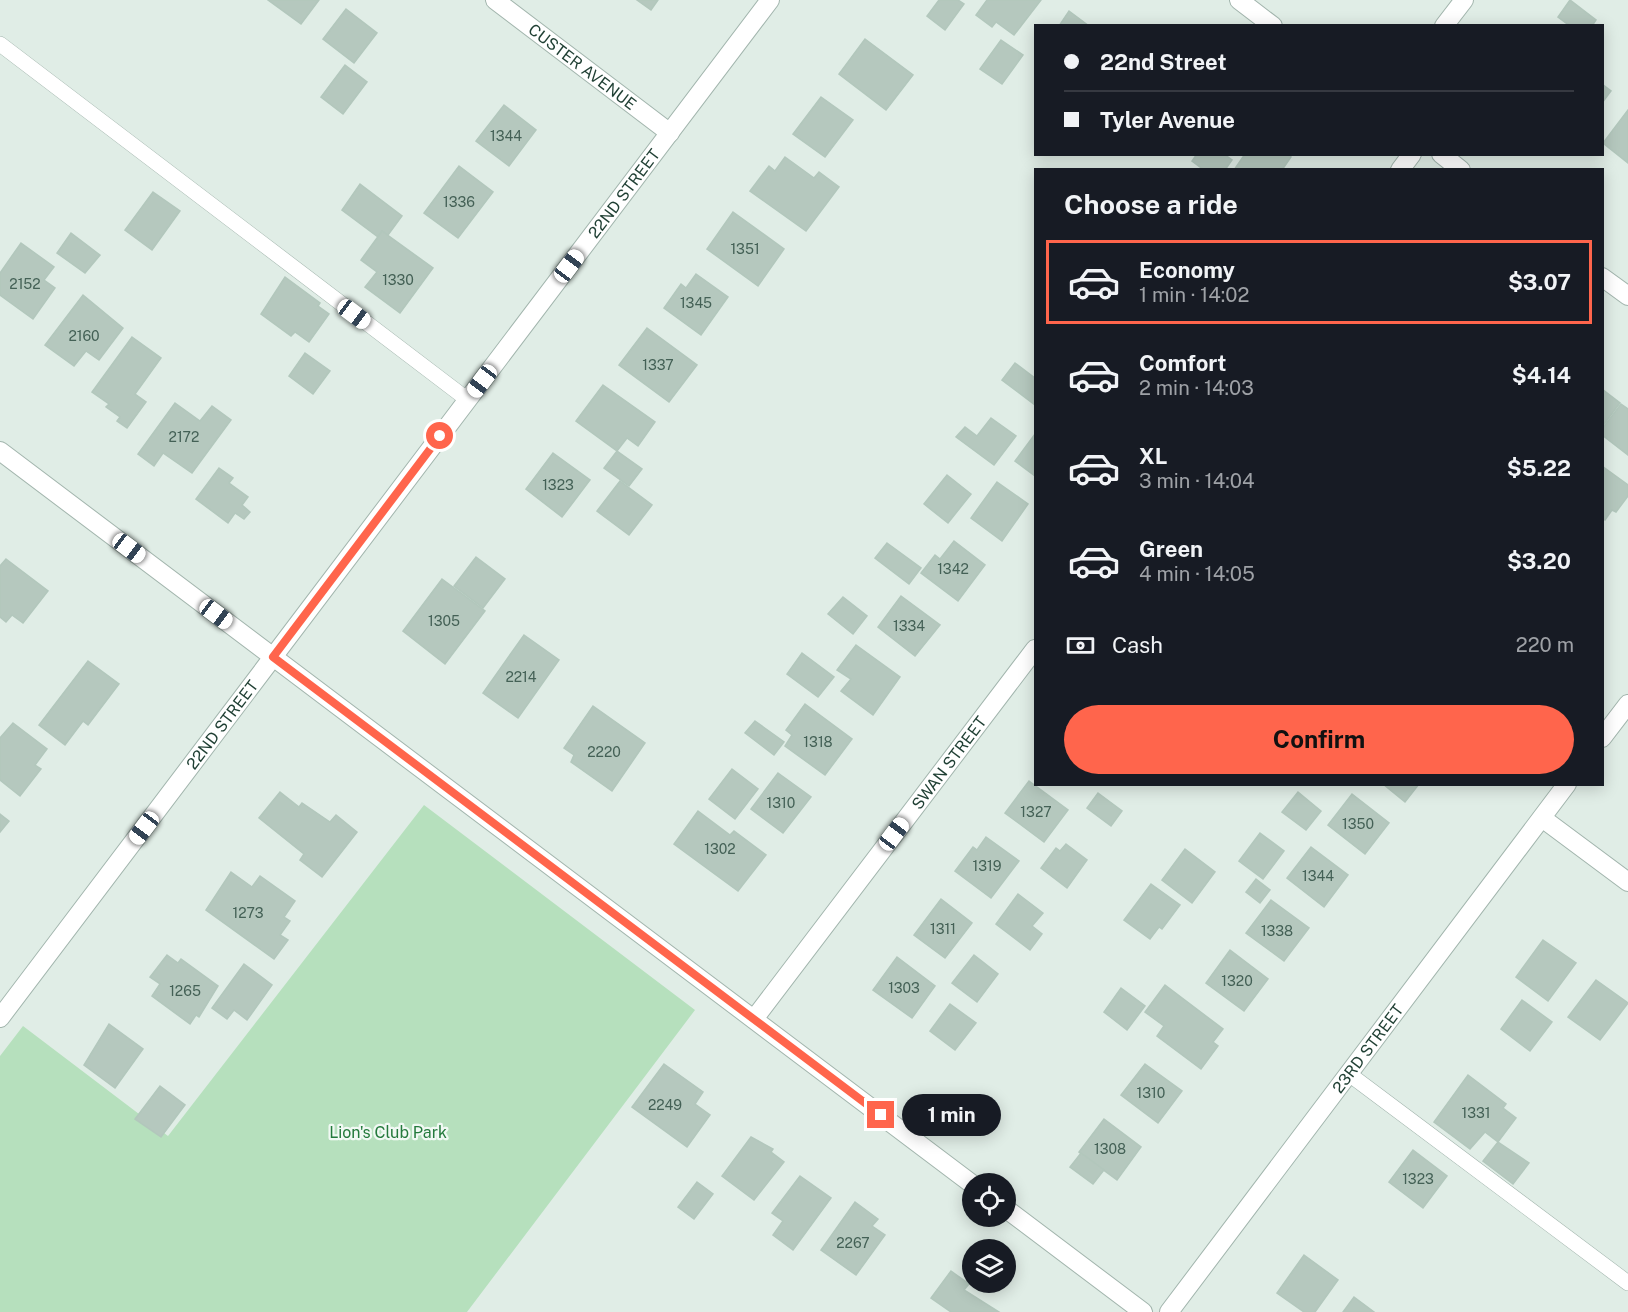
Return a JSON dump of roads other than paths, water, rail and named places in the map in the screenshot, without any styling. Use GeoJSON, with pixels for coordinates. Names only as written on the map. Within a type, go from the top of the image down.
{"type":"FeatureCollection","features":[{"type":"Feature","properties":{"kind":"street","name":"CUSTER AVENUE"},"geometry":{"type":"LineString","coordinates":[[495,0],[670,133]]}},
{"type":"Feature","properties":{"kind":"street","name":"22ND STREET"},"geometry":{"type":"LineString","coordinates":[[0,1018],[770,0]]}},
{"type":"Feature","properties":{"kind":"street"},"geometry":{"type":"LineString","coordinates":[[1239,0],[1270,24]]}},
{"type":"Feature","properties":{"kind":"street"},"geometry":{"type":"LineString","coordinates":[[1446,24],[1464,0]]}},
{"type":"Feature","properties":{"kind":"street"},"geometry":{"type":"LineString","coordinates":[[1444,156],[1458,168]]}},
{"type":"Feature","properties":{"kind":"street"},"geometry":{"type":"LineString","coordinates":[[1604,278],[1628,296]]}},
{"type":"Feature","properties":{"kind":"street"},"geometry":{"type":"LineString","coordinates":[[0,451],[962,1176]]}},
{"type":"Feature","properties":{"kind":"street","name":"SWAN STREET"},"geometry":{"type":"LineString","coordinates":[[754,1019],[1034,650]]}},
{"type":"Feature","properties":{"kind":"street"},"geometry":{"type":"LineString","coordinates":[[1604,735],[1628,704]]}},
{"type":"Feature","properties":{"kind":"street","name":"23RD STREET"},"geometry":{"type":"LineString","coordinates":[[1169,1312],[1566,786]]}},
{"type":"Feature","properties":{"kind":"street"},"geometry":{"type":"LineString","coordinates":[[1542,818],[1628,882]]}},
{"type":"Feature","properties":{"kind":"street"},"geometry":{"type":"LineString","coordinates":[[1016,1216],[1143,1312]]}},
{"type":"Feature","properties":{"kind":"lane"},"geometry":{"type":"LineString","coordinates":[[0,44],[468,400]]}},
{"type":"Feature","properties":{"kind":"lane"},"geometry":{"type":"LineString","coordinates":[[1349,1074],[1628,1283]]}},
{"type":"Feature","properties":{"kind":"park label","name":"Lion's Club Park"},"geometry":{"type":"Point","coordinates":[388,1132]}}]}
